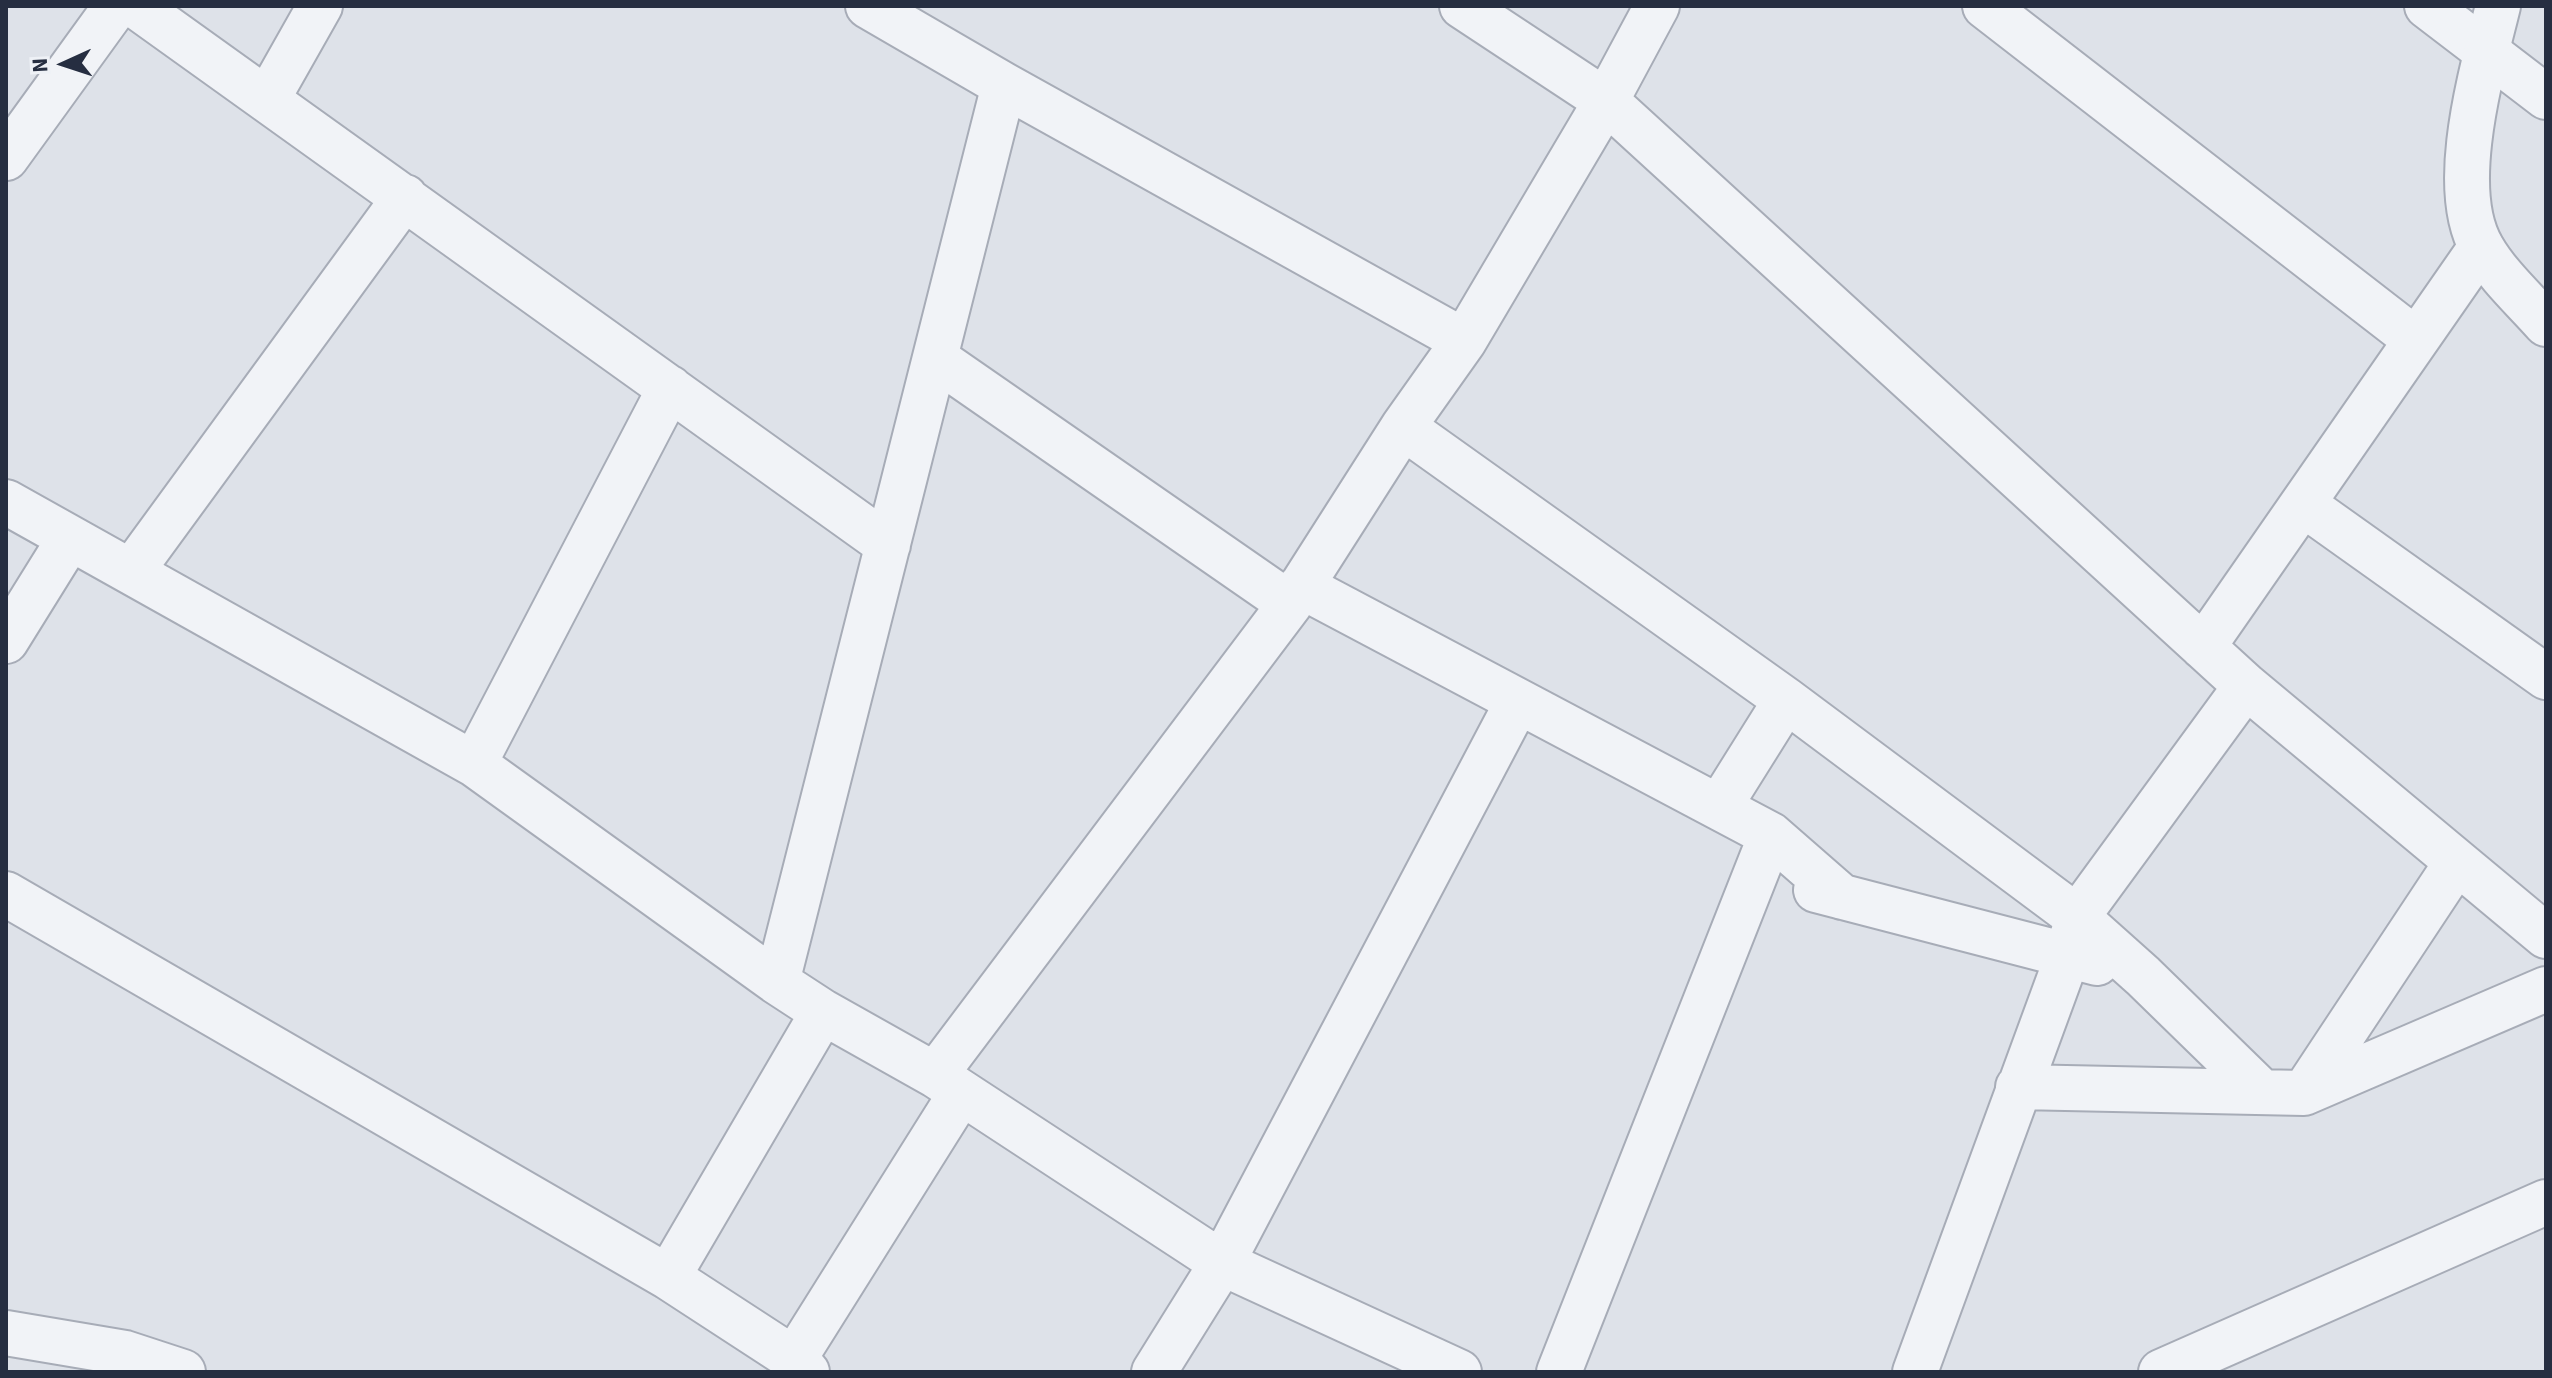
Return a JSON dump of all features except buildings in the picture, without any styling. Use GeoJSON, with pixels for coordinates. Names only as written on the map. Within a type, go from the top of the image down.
{"type":"FeatureCollection","features":[{"type":"Feature","properties":{"kind":"street"},"geometry":{"type":"LineString","coordinates":[[6,158],[116,6]]}},
{"type":"Feature","properties":{"kind":"street"},"geometry":{"type":"LineString","coordinates":[[136,6],[888,545]]}},
{"type":"Feature","properties":{"kind":"street"},"geometry":{"type":"LineString","coordinates":[[268,98],[320,6]]}},
{"type":"Feature","properties":{"kind":"street"},"geometry":{"type":"LineString","coordinates":[[868,6],[1464,341]]}},
{"type":"Feature","properties":{"kind":"street"},"geometry":{"type":"LineString","coordinates":[[1462,6],[1606,101],[2246,686],[2546,936]]}},
{"type":"Feature","properties":{"kind":"street"},"geometry":{"type":"LineString","coordinates":[[6,894],[668,1277],[800,1366],[948,1084],[1295,595],[1403,427],[1464,341],[1606,101],[1657,6]]}},
{"type":"Feature","properties":{"kind":"street"},"geometry":{"type":"LineString","coordinates":[[1985,6],[2416,340]]}},
{"type":"Feature","properties":{"kind":"street"},"geometry":{"type":"LineString","coordinates":[[2427,6],[2546,97]]}},
{"type":"Feature","properties":{"kind":"street"},"geometry":{"type":"LineString","coordinates":[[2498,6],[2467,156],[2467,191],[2481,247],[2546,324]]}},
{"type":"Feature","properties":{"kind":"street"},"geometry":{"type":"LineString","coordinates":[[777,982],[1004,85]]}},
{"type":"Feature","properties":{"kind":"street"},"geometry":{"type":"LineString","coordinates":[[131,572],[405,197]]}},
{"type":"Feature","properties":{"kind":"street"},"geometry":{"type":"LineString","coordinates":[[2203,647],[2481,247]]}},
{"type":"Feature","properties":{"kind":"street"},"geometry":{"type":"LineString","coordinates":[[935,358],[1295,595],[1518,701],[1719,807],[1763,855],[1842,897],[2072,936]]}},
{"type":"Feature","properties":{"kind":"street"},"geometry":{"type":"LineString","coordinates":[[474,764],[670,388]]}},
{"type":"Feature","properties":{"kind":"street"},"geometry":{"type":"LineString","coordinates":[[1403,427],[1786,700],[2072,936],[2143,976],[2283,1092]]}},
{"type":"Feature","properties":{"kind":"street"},"geometry":{"type":"LineString","coordinates":[[6,502],[474,764],[777,982],[948,1084],[1222,1263],[1459,1372]]}},
{"type":"Feature","properties":{"kind":"street"},"geometry":{"type":"LineString","coordinates":[[2303,504],[2546,677]]}},
{"type":"Feature","properties":{"kind":"street"},"geometry":{"type":"LineString","coordinates":[[6,641],[70,538]]}},
{"type":"Feature","properties":{"kind":"street"},"geometry":{"type":"LineString","coordinates":[[1915,1372],[2072,936],[2246,686]]}},
{"type":"Feature","properties":{"kind":"street"},"geometry":{"type":"LineString","coordinates":[[1719,807],[1786,700]]}},
{"type":"Feature","properties":{"kind":"street"},"geometry":{"type":"LineString","coordinates":[[1154,1372],[1222,1263],[1518,701]]}},
{"type":"Feature","properties":{"kind":"street"},"geometry":{"type":"LineString","coordinates":[[1559,1372],[1763,855]]}},
{"type":"Feature","properties":{"kind":"street"},"geometry":{"type":"LineString","coordinates":[[2283,1092],[2457,862]]}},
{"type":"Feature","properties":{"kind":"street"},"geometry":{"type":"LineString","coordinates":[[2018,1087],[2283,1092],[2546,989]]}},
{"type":"Feature","properties":{"kind":"street"},"geometry":{"type":"LineString","coordinates":[[668,1277],[823,1012]]}},
{"type":"Feature","properties":{"kind":"street"},"geometry":{"type":"LineString","coordinates":[[2161,1372],[2546,1202]]}},
{"type":"Feature","properties":{"kind":"street"},"geometry":{"type":"LineString","coordinates":[[6,1333],[125,1353],[183,1372]]}}]}
